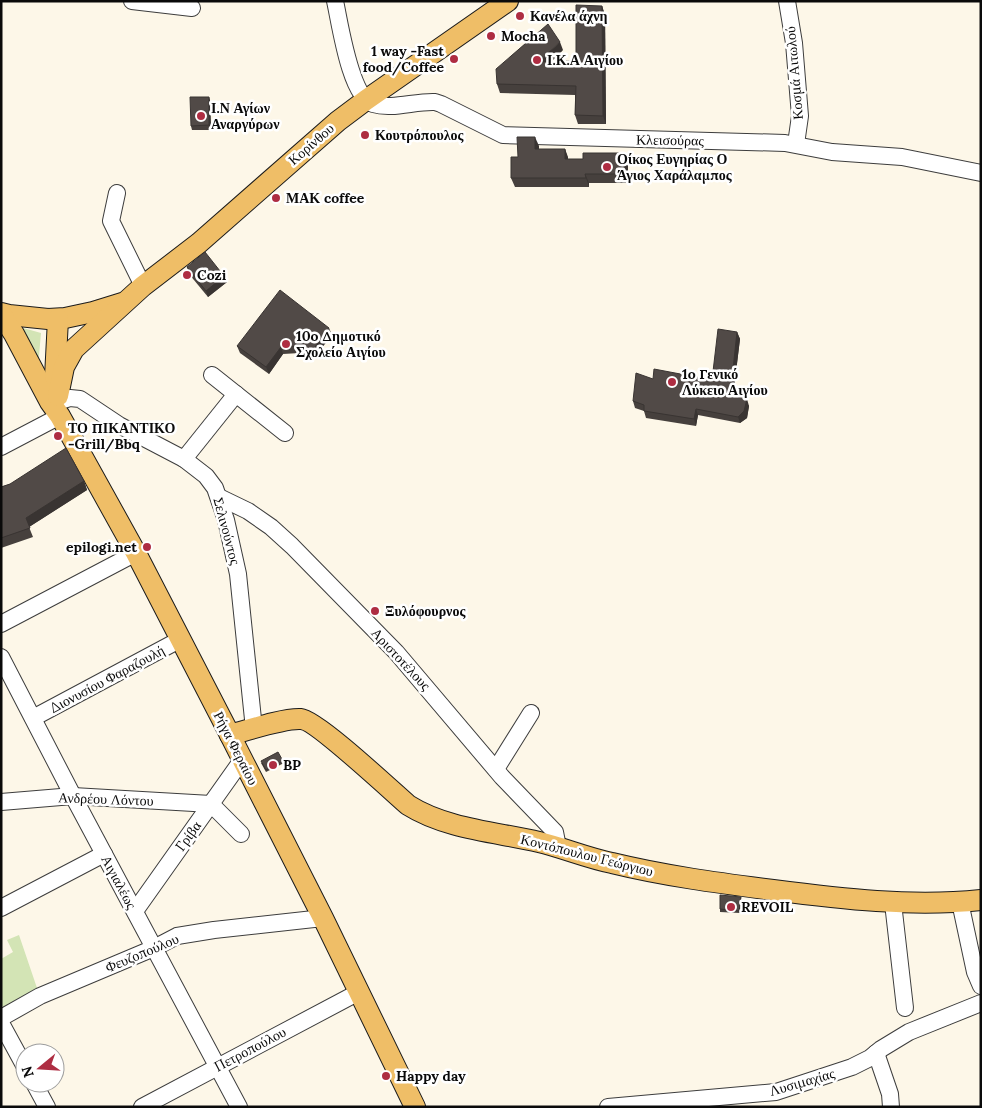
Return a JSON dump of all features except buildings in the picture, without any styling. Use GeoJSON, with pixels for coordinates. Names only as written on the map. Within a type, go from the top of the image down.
{"type":"FeatureCollection","features":[{"type":"Feature","properties":{"kind":"main road","name":"Κορίνθου"},"geometry":{"type":"LineString","coordinates":[[56,402],[62,372],[71,354],[82,341],[109,319],[143,286],[199,243],[338,121],[508,1]]}},
{"type":"Feature","properties":{"kind":"main road","name":"Κορίνθου"},"geometry":{"type":"LineString","coordinates":[[52,324],[126,302]]}},
{"type":"Feature","properties":{"kind":"main road"},"geometry":{"type":"LineString","coordinates":[[5,322],[82,327],[109,319]]}},
{"type":"Feature","properties":{"kind":"main road","name":"Ρήγα Φεραίου"},"geometry":{"type":"LineString","coordinates":[[5,322],[56,402],[181,639],[323,918],[415,1107]]}},
{"type":"Feature","properties":{"kind":"main road"},"geometry":{"type":"LineString","coordinates":[[52,324],[44,371],[56,402]]}},
{"type":"Feature","properties":{"kind":"main road","name":"Κοντόπουλου Γεώργιου"},"geometry":{"type":"LineString","coordinates":[[230,735],[293,720],[306,720],[330,737],[408,805],[419,812],[463,826],[558,847],[611,863],[704,881],[806,895],[893,903],[981,900]]}},
{"type":"Feature","properties":{"kind":"street"},"geometry":{"type":"LineString","coordinates":[[132,1],[192,8]]}},
{"type":"Feature","properties":{"kind":"street"},"geometry":{"type":"LineString","coordinates":[[335,1],[347,59],[358,89],[366,100]]}},
{"type":"Feature","properties":{"kind":"street","name":"Κοσμά Αιτωλού"},"geometry":{"type":"LineString","coordinates":[[787,1],[794,43],[800,116],[796,144]]}},
{"type":"Feature","properties":{"kind":"street","name":"Κλεισούρας"},"geometry":{"type":"LineString","coordinates":[[366,100],[373,104],[388,106],[435,102],[503,136],[796,144],[832,152],[902,157],[981,173]]}},
{"type":"Feature","properties":{"kind":"street"},"geometry":{"type":"LineString","coordinates":[[117,193],[111,221],[143,286]]}},
{"type":"Feature","properties":{"kind":"street"},"geometry":{"type":"LineString","coordinates":[[212,376],[285,433]]}},
{"type":"Feature","properties":{"kind":"street"},"geometry":{"type":"LineString","coordinates":[[184,459],[236,394]]}},
{"type":"Feature","properties":{"kind":"street","name":"Σελινούντος"},"geometry":{"type":"LineString","coordinates":[[56,402],[70,398],[80,399],[119,425],[184,459],[206,476],[215,488],[227,525],[238,574],[254,729]]}},
{"type":"Feature","properties":{"kind":"street"},"geometry":{"type":"LineString","coordinates":[[1,447],[56,402]]}},
{"type":"Feature","properties":{"kind":"street","name":"Αριστοτέλους"},"geometry":{"type":"LineString","coordinates":[[219,497],[248,511],[271,527],[292,546],[417,674],[496,769],[555,832],[558,847]]}},
{"type":"Feature","properties":{"kind":"street"},"geometry":{"type":"LineString","coordinates":[[1,624],[136,553]]}},
{"type":"Feature","properties":{"kind":"street","name":"Διονυσίου Φαραζουλή"},"geometry":{"type":"LineString","coordinates":[[33,718],[181,639]]}},
{"type":"Feature","properties":{"kind":"street","name":"Αιγιαλέως"},"geometry":{"type":"LineString","coordinates":[[1,657],[239,1107]]}},
{"type":"Feature","properties":{"kind":"street"},"geometry":{"type":"LineString","coordinates":[[496,769],[531,714]]}},
{"type":"Feature","properties":{"kind":"street","name":"Γρίβα"},"geometry":{"type":"LineString","coordinates":[[134,911],[242,760]]}},
{"type":"Feature","properties":{"kind":"street","name":"Ανδρέου Λόντου"},"geometry":{"type":"LineString","coordinates":[[1,802],[73,796],[211,804]]}},
{"type":"Feature","properties":{"kind":"street"},"geometry":{"type":"LineString","coordinates":[[211,804],[241,834]]}},
{"type":"Feature","properties":{"kind":"street"},"geometry":{"type":"LineString","coordinates":[[1,908],[104,854]]}},
{"type":"Feature","properties":{"kind":"street"},"geometry":{"type":"LineString","coordinates":[[960,902],[975,972],[981,986]]}},
{"type":"Feature","properties":{"kind":"street"},"geometry":{"type":"LineString","coordinates":[[893,903],[906,1008]]}},
{"type":"Feature","properties":{"kind":"street","name":"Φευζοπούλου"},"geometry":{"type":"LineString","coordinates":[[1,1018],[40,996],[154,948],[177,936],[323,918]]}},
{"type":"Feature","properties":{"kind":"street","name":"Πετροπούλου"},"geometry":{"type":"LineString","coordinates":[[142,1107],[359,992]]}},
{"type":"Feature","properties":{"kind":"street","name":"Λυσιμαχίας"},"geometry":{"type":"LineString","coordinates":[[608,1107],[776,1092],[852,1067],[870,1058],[909,1032],[981,1003]]}},
{"type":"Feature","properties":{"kind":"street"},"geometry":{"type":"LineString","coordinates":[[1,1023],[15,1049]]}},
{"type":"Feature","properties":{"kind":"street"},"geometry":{"type":"LineString","coordinates":[[876,1053],[890,1094],[891,1107]]}},
{"type":"Feature","properties":{"kind":"street"},"geometry":{"type":"LineString","coordinates":[[39,1093],[47,1107]]}},
{"type":"Feature","properties":{"kind":"green space"},"geometry":{"type":"Polygon","coordinates":[[[16,326],[41,333],[38,367],[16,326]]]}},
{"type":"Feature","properties":{"kind":"green space"},"geometry":{"type":"Polygon","coordinates":[[[19,935],[37,988],[3,1008],[1,1004],[1,959],[13,952],[7,940],[19,935]]]}},
{"type":"Feature","properties":{"kind":"place","name":"Κανέλα άχνη"},"geometry":{"type":"Point","coordinates":[520,16]}},
{"type":"Feature","properties":{"kind":"place","name":"Mocha"},"geometry":{"type":"Point","coordinates":[491,36]}},
{"type":"Feature","properties":{"kind":"place","name":"1 way -Fast food/Coffee"},"geometry":{"type":"Point","coordinates":[454,59]}},
{"type":"Feature","properties":{"kind":"place","name":"Ι.Κ.Α Αιγίου"},"geometry":{"type":"Point","coordinates":[537,60]}},
{"type":"Feature","properties":{"kind":"place","name":"Ι.Ν Αγίων Αναργύρων"},"geometry":{"type":"Point","coordinates":[201,116]}},
{"type":"Feature","properties":{"kind":"place","name":"Κουτρόπουλος"},"geometry":{"type":"Point","coordinates":[365,135]}},
{"type":"Feature","properties":{"kind":"place","name":"Οίκος Ευγηρίας Ο Άγιος Χαράλαμπος"},"geometry":{"type":"Point","coordinates":[607,167]}},
{"type":"Feature","properties":{"kind":"place","name":"ΜΑΚ coffee"},"geometry":{"type":"Point","coordinates":[276,198]}},
{"type":"Feature","properties":{"kind":"place","name":"Cozi"},"geometry":{"type":"Point","coordinates":[187,275]}},
{"type":"Feature","properties":{"kind":"place","name":"10o Δημοτικό Σχολείο Αιγίου"},"geometry":{"type":"Point","coordinates":[286,344]}},
{"type":"Feature","properties":{"kind":"place","name":"1o Γενικό Λύκειο Αιγίου"},"geometry":{"type":"Point","coordinates":[672,382]}},
{"type":"Feature","properties":{"kind":"place","name":"ΤΟ ΠΙΚΑΝΤΙΚΟ -Grill/Bbq"},"geometry":{"type":"Point","coordinates":[58,436]}},
{"type":"Feature","properties":{"kind":"place","name":"epilogi.net"},"geometry":{"type":"Point","coordinates":[147,547]}},
{"type":"Feature","properties":{"kind":"place","name":"Ξυλόφουρνος"},"geometry":{"type":"Point","coordinates":[375,611]}},
{"type":"Feature","properties":{"kind":"place","name":"BP"},"geometry":{"type":"Point","coordinates":[273,765]}},
{"type":"Feature","properties":{"kind":"place","name":"REVOIL"},"geometry":{"type":"Point","coordinates":[731,907]}},
{"type":"Feature","properties":{"kind":"place","name":"Happy day"},"geometry":{"type":"Point","coordinates":[386,1076]}}]}
